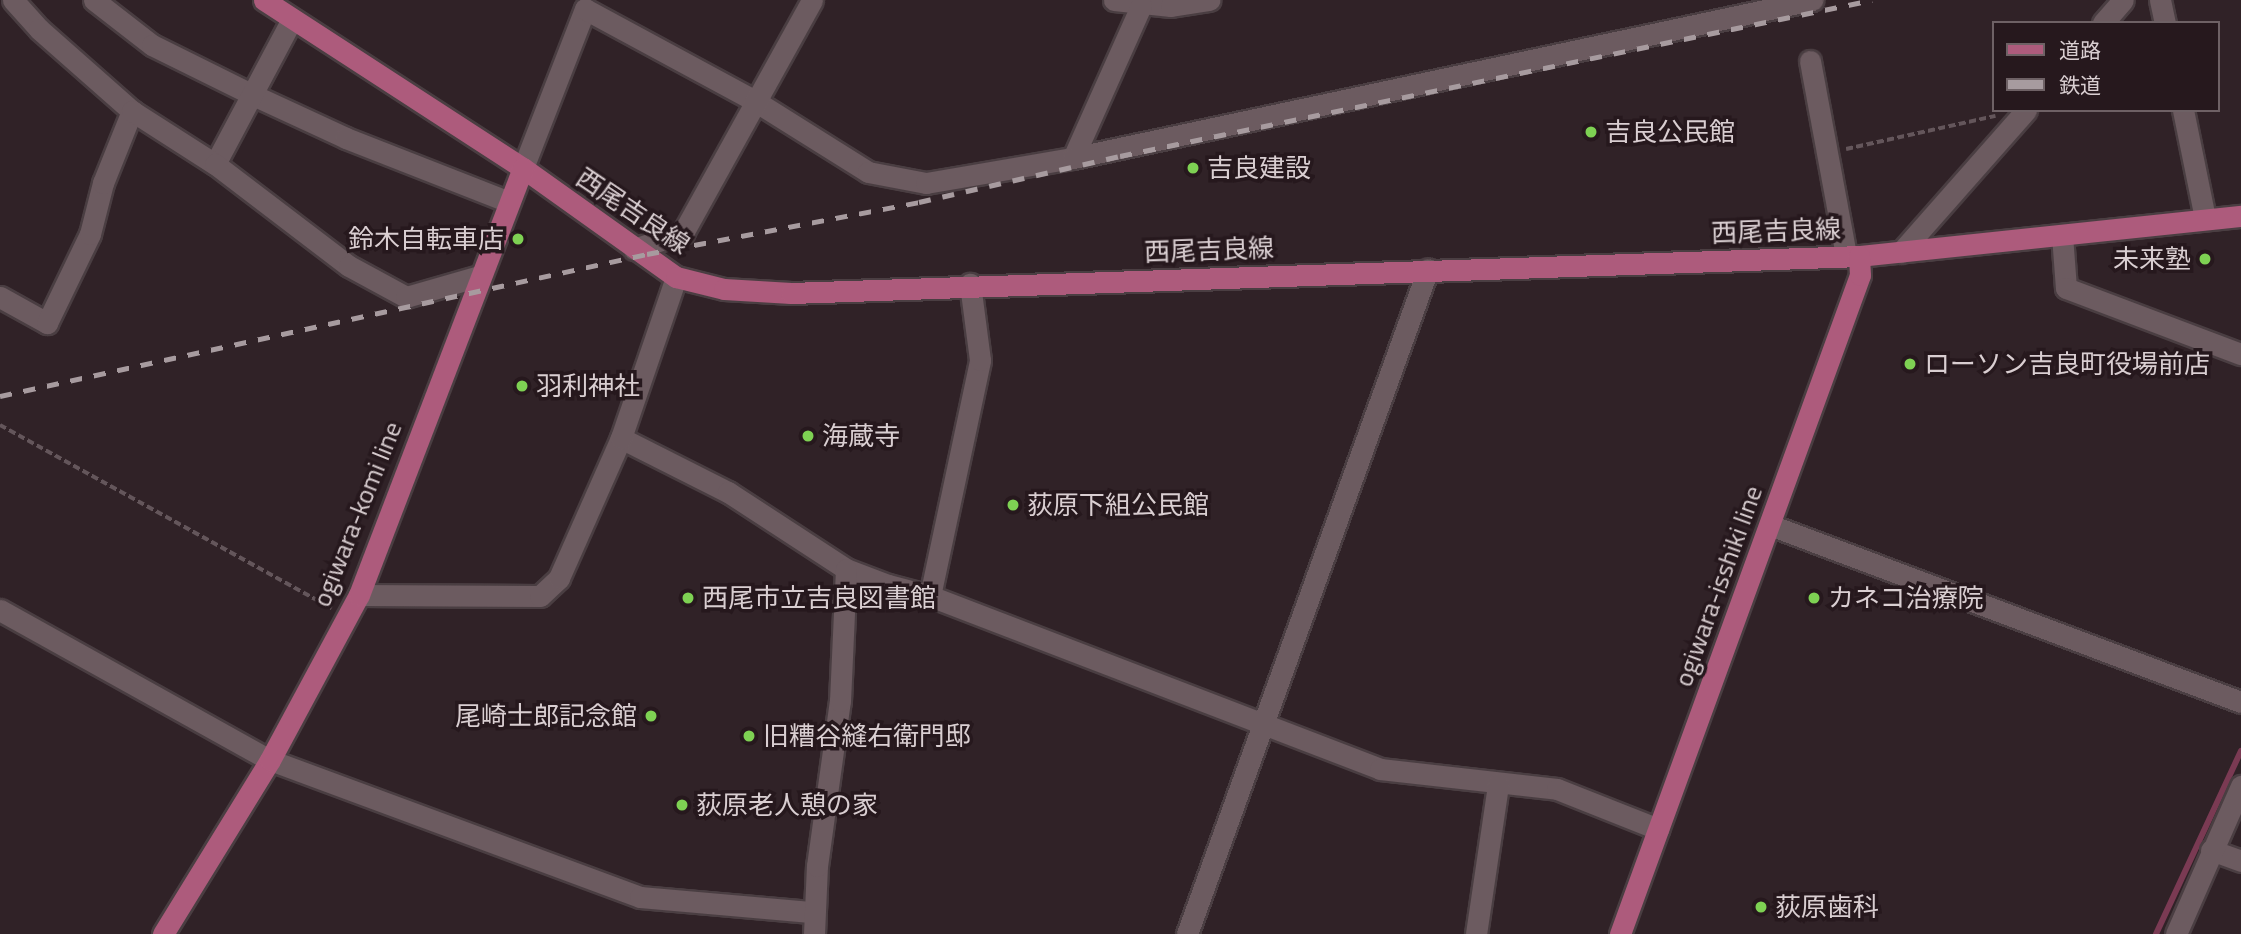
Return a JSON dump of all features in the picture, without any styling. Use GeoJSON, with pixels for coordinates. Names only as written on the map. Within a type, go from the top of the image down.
{"type":"FeatureCollection","features":[{"type":"Feature","properties":{"kind":"main road","name":"西尾吉良線"},"geometry":{"type":"LineString","coordinates":[[264,0],[523,168],[676,277],[724,289],[791,293],[970,284],[1853,256],[2241,216]]}},
{"type":"Feature","properties":{"kind":"main road","name":"ogiwara-komi line"},"geometry":{"type":"LineString","coordinates":[[163,934],[270,760],[359,595],[478,276],[523,168]]}},
{"type":"Feature","properties":{"kind":"main road","name":"ogiwara-isshiki line"},"geometry":{"type":"LineString","coordinates":[[1620,934],[1860,275],[1853,256]]}},
{"type":"Feature","properties":{"kind":"street"},"geometry":{"type":"LineString","coordinates":[[13,0],[39,29],[132,111],[215,164],[349,266],[405,297],[478,276]]}},
{"type":"Feature","properties":{"kind":"street"},"geometry":{"type":"LineString","coordinates":[[94,0],[152,45],[253,95],[346,138],[509,202]]}},
{"type":"Feature","properties":{"kind":"street"},"geometry":{"type":"LineString","coordinates":[[634,249],[683,233],[812,0]]}},
{"type":"Feature","properties":{"kind":"street"},"geometry":{"type":"LineString","coordinates":[[1114,0],[1141,6],[1210,0]]}},
{"type":"Feature","properties":{"kind":"street"},"geometry":{"type":"LineString","coordinates":[[2105,21],[2123,0]]}},
{"type":"Feature","properties":{"kind":"street"},"geometry":{"type":"LineString","coordinates":[[2160,0],[2165,21]]}},
{"type":"Feature","properties":{"kind":"street"},"geometry":{"type":"LineString","coordinates":[[523,168],[585,9],[755,101],[868,172],[902,179],[945,181],[1073,158],[1801,1]]}},
{"type":"Feature","properties":{"kind":"street"},"geometry":{"type":"LineString","coordinates":[[1073,158],[1141,6]]}},
{"type":"Feature","properties":{"kind":"street"},"geometry":{"type":"LineString","coordinates":[[215,164],[292,19]]}},
{"type":"Feature","properties":{"kind":"street"},"geometry":{"type":"LineString","coordinates":[[1810,61],[1853,256]]}},
{"type":"Feature","properties":{"kind":"street"},"geometry":{"type":"LineString","coordinates":[[0,297],[47,323],[90,234],[103,183],[132,111]]}},
{"type":"Feature","properties":{"kind":"street"},"geometry":{"type":"LineString","coordinates":[[1901,252],[2018,112]]}},
{"type":"Feature","properties":{"kind":"street"},"geometry":{"type":"LineString","coordinates":[[2183,112],[2205,218]]}},
{"type":"Feature","properties":{"kind":"street"},"geometry":{"type":"LineString","coordinates":[[2062,235],[2066,288],[2241,354]]}},
{"type":"Feature","properties":{"kind":"street"},"geometry":{"type":"LineString","coordinates":[[1187,934],[1428,269]]}},
{"type":"Feature","properties":{"kind":"street"},"geometry":{"type":"LineString","coordinates":[[359,595],[540,596],[559,578],[621,438],[676,277]]}},
{"type":"Feature","properties":{"kind":"street"},"geometry":{"type":"LineString","coordinates":[[930,596],[980,360],[970,284]]}},
{"type":"Feature","properties":{"kind":"street"},"geometry":{"type":"LineString","coordinates":[[621,438],[728,492],[846,569],[930,596],[1262,721],[1380,769],[1498,785],[1557,789],[1658,829]]}},
{"type":"Feature","properties":{"kind":"street"},"geometry":{"type":"LineString","coordinates":[[1770,525],[2239,705],[2241,702]]}},
{"type":"Feature","properties":{"kind":"street"},"geometry":{"type":"LineString","coordinates":[[814,934],[813,912],[840,701],[846,569]]}},
{"type":"Feature","properties":{"kind":"street"},"geometry":{"type":"LineString","coordinates":[[0,610],[270,760],[640,897],[813,912]]}},
{"type":"Feature","properties":{"kind":"street"},"geometry":{"type":"LineString","coordinates":[[1476,934],[1498,785]]}},
{"type":"Feature","properties":{"kind":"street"},"geometry":{"type":"LineString","coordinates":[[2176,934],[2241,786]]}},
{"type":"Feature","properties":{"kind":"street"},"geometry":{"type":"LineString","coordinates":[[2211,850],[2241,861]]}},
{"type":"Feature","properties":{"kind":"path"},"geometry":{"type":"LineString","coordinates":[[1830,153],[2018,112]]}},
{"type":"Feature","properties":{"kind":"path"},"geometry":{"type":"LineString","coordinates":[[0,425],[348,616]]}},
{"type":"Feature","properties":{"kind":"waterway"},"geometry":{"type":"LineString","coordinates":[[2156,934],[2241,751]]}},
{"type":"Feature","properties":{"kind":"railway"},"geometry":{"type":"LineString","coordinates":[[0,396],[647,254],[919,202],[1120,156],[1872,0]]}},
{"type":"Feature","properties":{"kind":"place","name":"吉良公民館"},"geometry":{"type":"Point","coordinates":[1591,132]}},
{"type":"Feature","properties":{"kind":"place","name":"吉良建設"},"geometry":{"type":"Point","coordinates":[1193,168]}},
{"type":"Feature","properties":{"kind":"place","name":"鈴木自転車店"},"geometry":{"type":"Point","coordinates":[518,239]}},
{"type":"Feature","properties":{"kind":"place","name":"未来塾"},"geometry":{"type":"Point","coordinates":[2205,259]}},
{"type":"Feature","properties":{"kind":"place","name":"ローソン吉良町役場前店"},"geometry":{"type":"Point","coordinates":[1910,364]}},
{"type":"Feature","properties":{"kind":"place","name":"羽利神社"},"geometry":{"type":"Point","coordinates":[522,386]}},
{"type":"Feature","properties":{"kind":"place","name":"海蔵寺"},"geometry":{"type":"Point","coordinates":[808,436]}},
{"type":"Feature","properties":{"kind":"place","name":"荻原下組公民館"},"geometry":{"type":"Point","coordinates":[1013,505]}},
{"type":"Feature","properties":{"kind":"place","name":"西尾市立吉良図書館"},"geometry":{"type":"Point","coordinates":[688,598]}},
{"type":"Feature","properties":{"kind":"place","name":"カネコ治療院"},"geometry":{"type":"Point","coordinates":[1814,598]}},
{"type":"Feature","properties":{"kind":"place","name":"尾崎士郎記念館"},"geometry":{"type":"Point","coordinates":[651,716]}},
{"type":"Feature","properties":{"kind":"place","name":"旧糟谷縫右衛門邸"},"geometry":{"type":"Point","coordinates":[749,736]}},
{"type":"Feature","properties":{"kind":"place","name":"荻原老人憩の家"},"geometry":{"type":"Point","coordinates":[682,805]}},
{"type":"Feature","properties":{"kind":"place","name":"荻原歯科"},"geometry":{"type":"Point","coordinates":[1761,907]}}]}
